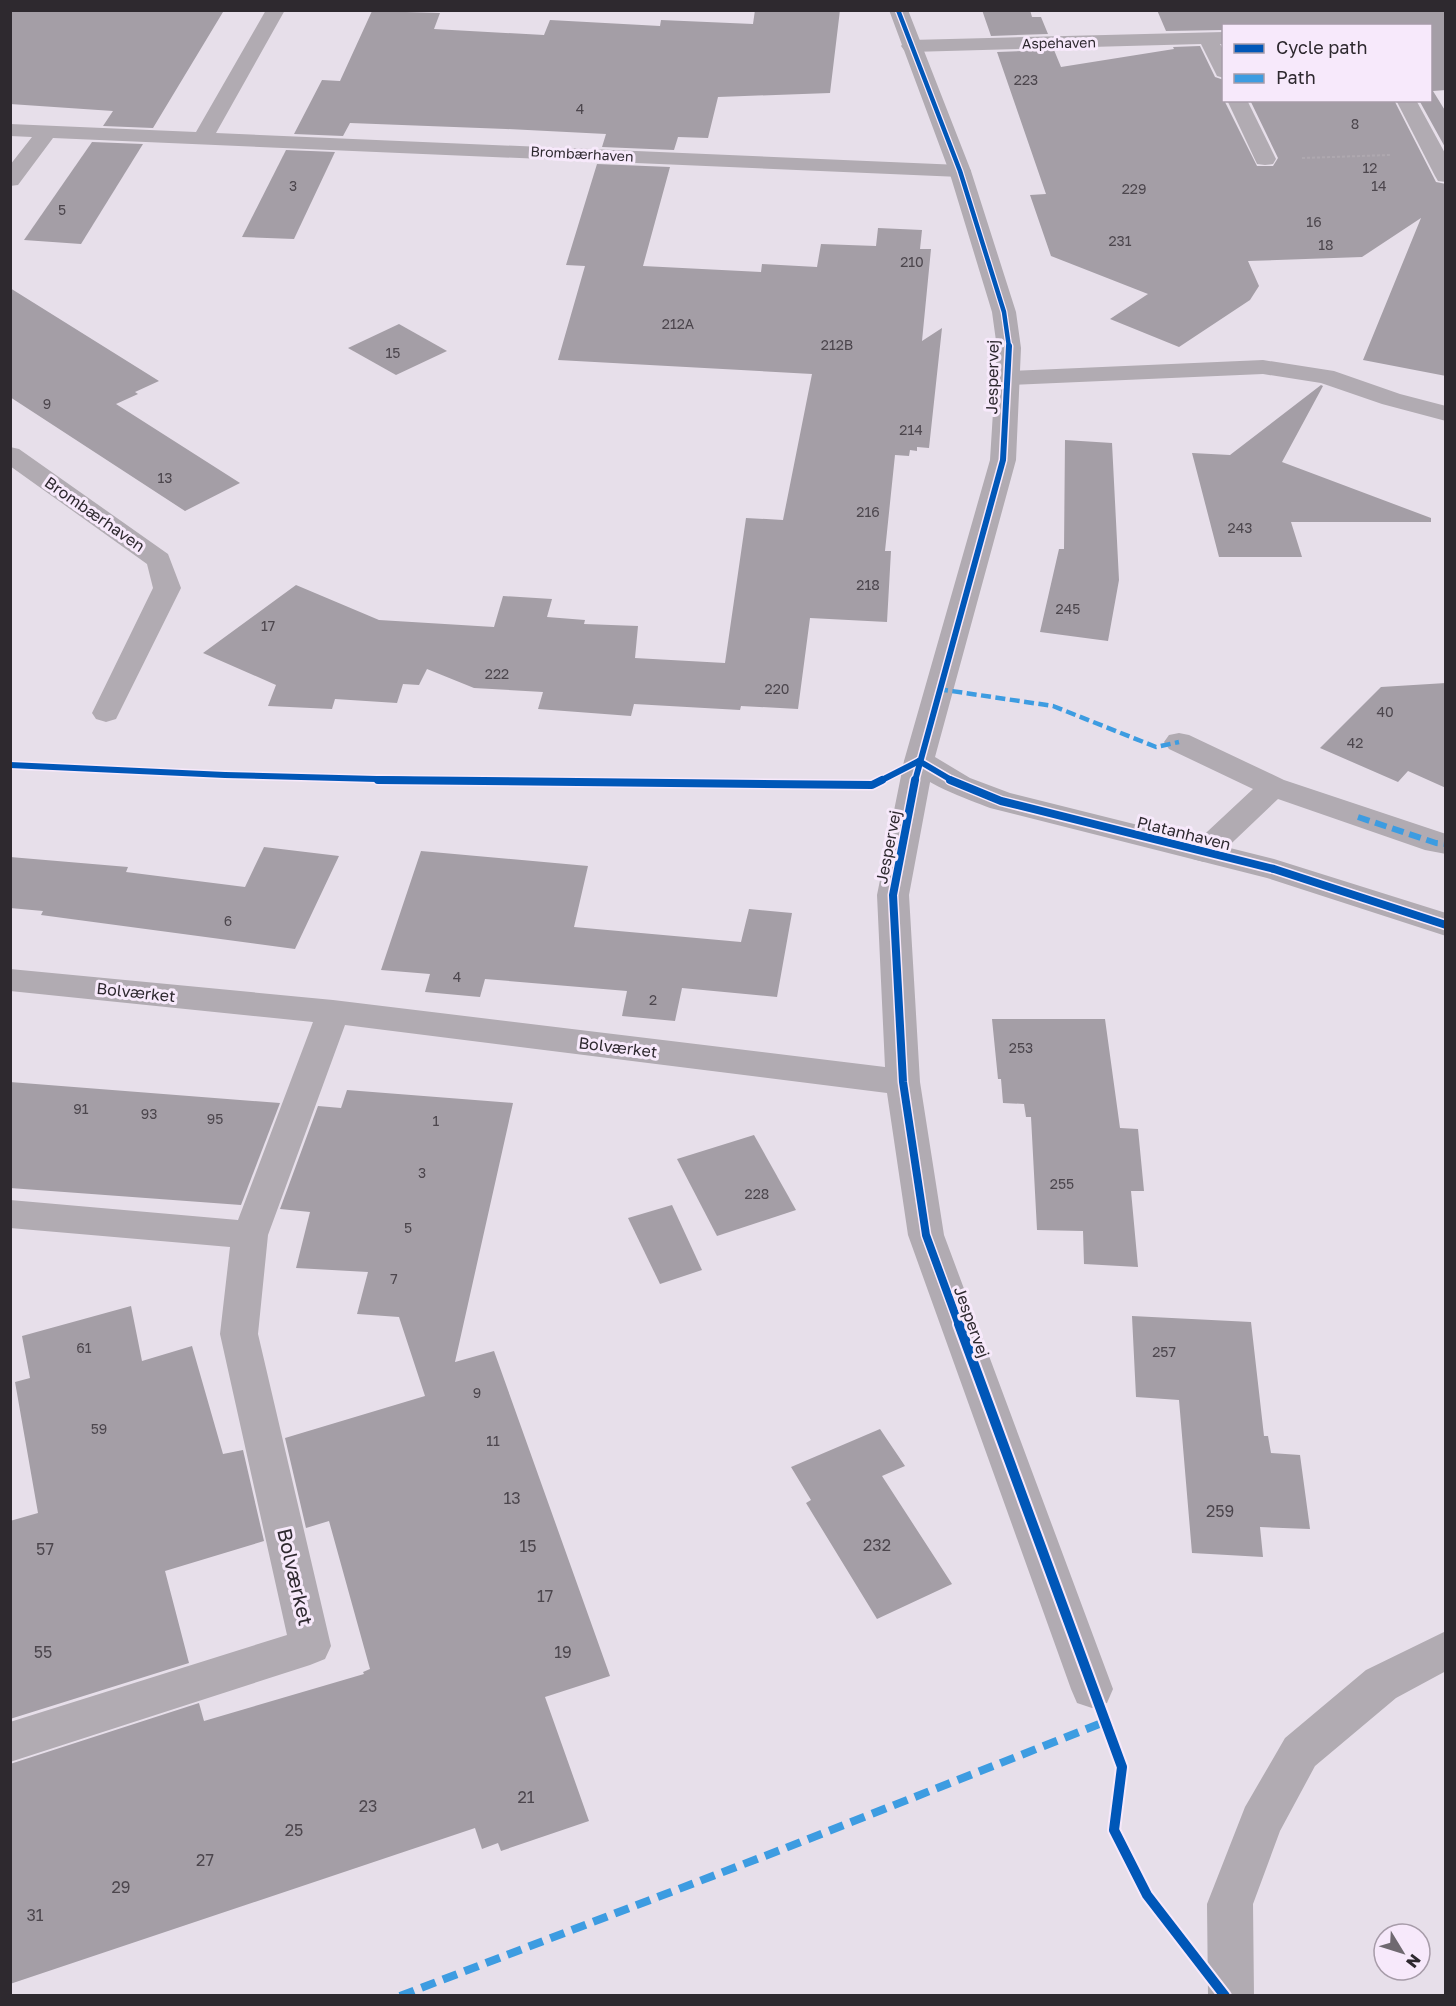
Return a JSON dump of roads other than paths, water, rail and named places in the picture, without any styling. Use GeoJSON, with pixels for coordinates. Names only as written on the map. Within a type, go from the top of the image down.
{"type":"FeatureCollection","features":[{"type":"Feature","properties":{"kind":"street"},"geometry":{"type":"LineString","coordinates":[[203,137],[276,10]]}},
{"type":"Feature","properties":{"kind":"street","name":"Jespervej"},"geometry":{"type":"LineString","coordinates":[[898,10],[960,171],[1004,312],[1009,348],[1003,460],[919,761],[893,895],[903,1082],[926,1235],[1092,1689]]}},
{"type":"Feature","properties":{"kind":"street","name":"Aspehaven"},"geometry":{"type":"LineString","coordinates":[[911,46],[1216,38],[1222,64]]}},
{"type":"Feature","properties":{"kind":"street"},"geometry":{"type":"LineString","coordinates":[[1238,102],[1265,159]]}},
{"type":"Feature","properties":{"kind":"street"},"geometry":{"type":"LineString","coordinates":[[1407,102],[1446,176]]}},
{"type":"Feature","properties":{"kind":"street","name":"Brombærhaven"},"geometry":{"type":"LineString","coordinates":[[10,130],[960,171]]}},
{"type":"Feature","properties":{"kind":"street"},"geometry":{"type":"LineString","coordinates":[[10,180],[47,132]]}},
{"type":"Feature","properties":{"kind":"street","name":"Jespervej"},"geometry":{"type":"LineString","coordinates":[[1008,378],[1263,367],[1325,376],[1392,399],[1446,414]]}},
{"type":"Feature","properties":{"kind":"street","name":"Brombærhaven"},"geometry":{"type":"LineString","coordinates":[[10,454],[159,560],[167,588],[106,713]]}},
{"type":"Feature","properties":{"kind":"street"},"geometry":{"type":"LineString","coordinates":[[1179,742],[1273,787],[1436,843],[1446,844]]}},
{"type":"Feature","properties":{"kind":"street","name":"Platanhaven"},"geometry":{"type":"LineString","coordinates":[[919,761],[959,785],[1001,801],[1274,869],[1446,925]]}},
{"type":"Feature","properties":{"kind":"street","name":"Platanhaven"},"geometry":{"type":"LineString","coordinates":[[1204,852],[1273,787]]}},
{"type":"Feature","properties":{"kind":"street","name":"Bolværket"},"geometry":{"type":"LineString","coordinates":[[10,980],[333,1012],[903,1082]]}},
{"type":"Feature","properties":{"kind":"street","name":"Bolværket"},"geometry":{"type":"LineString","coordinates":[[10,1742],[310,1646],[239,1334],[250,1235],[333,1012]]}},
{"type":"Feature","properties":{"kind":"street"},"geometry":{"type":"LineString","coordinates":[[10,1214],[250,1235]]}},
{"type":"Feature","properties":{"kind":"street"},"geometry":{"type":"LineString","coordinates":[[1231,1995],[1230,1905],[1261,1822],[1300,1752],[1381,1684],[1446,1650]]}}]}
